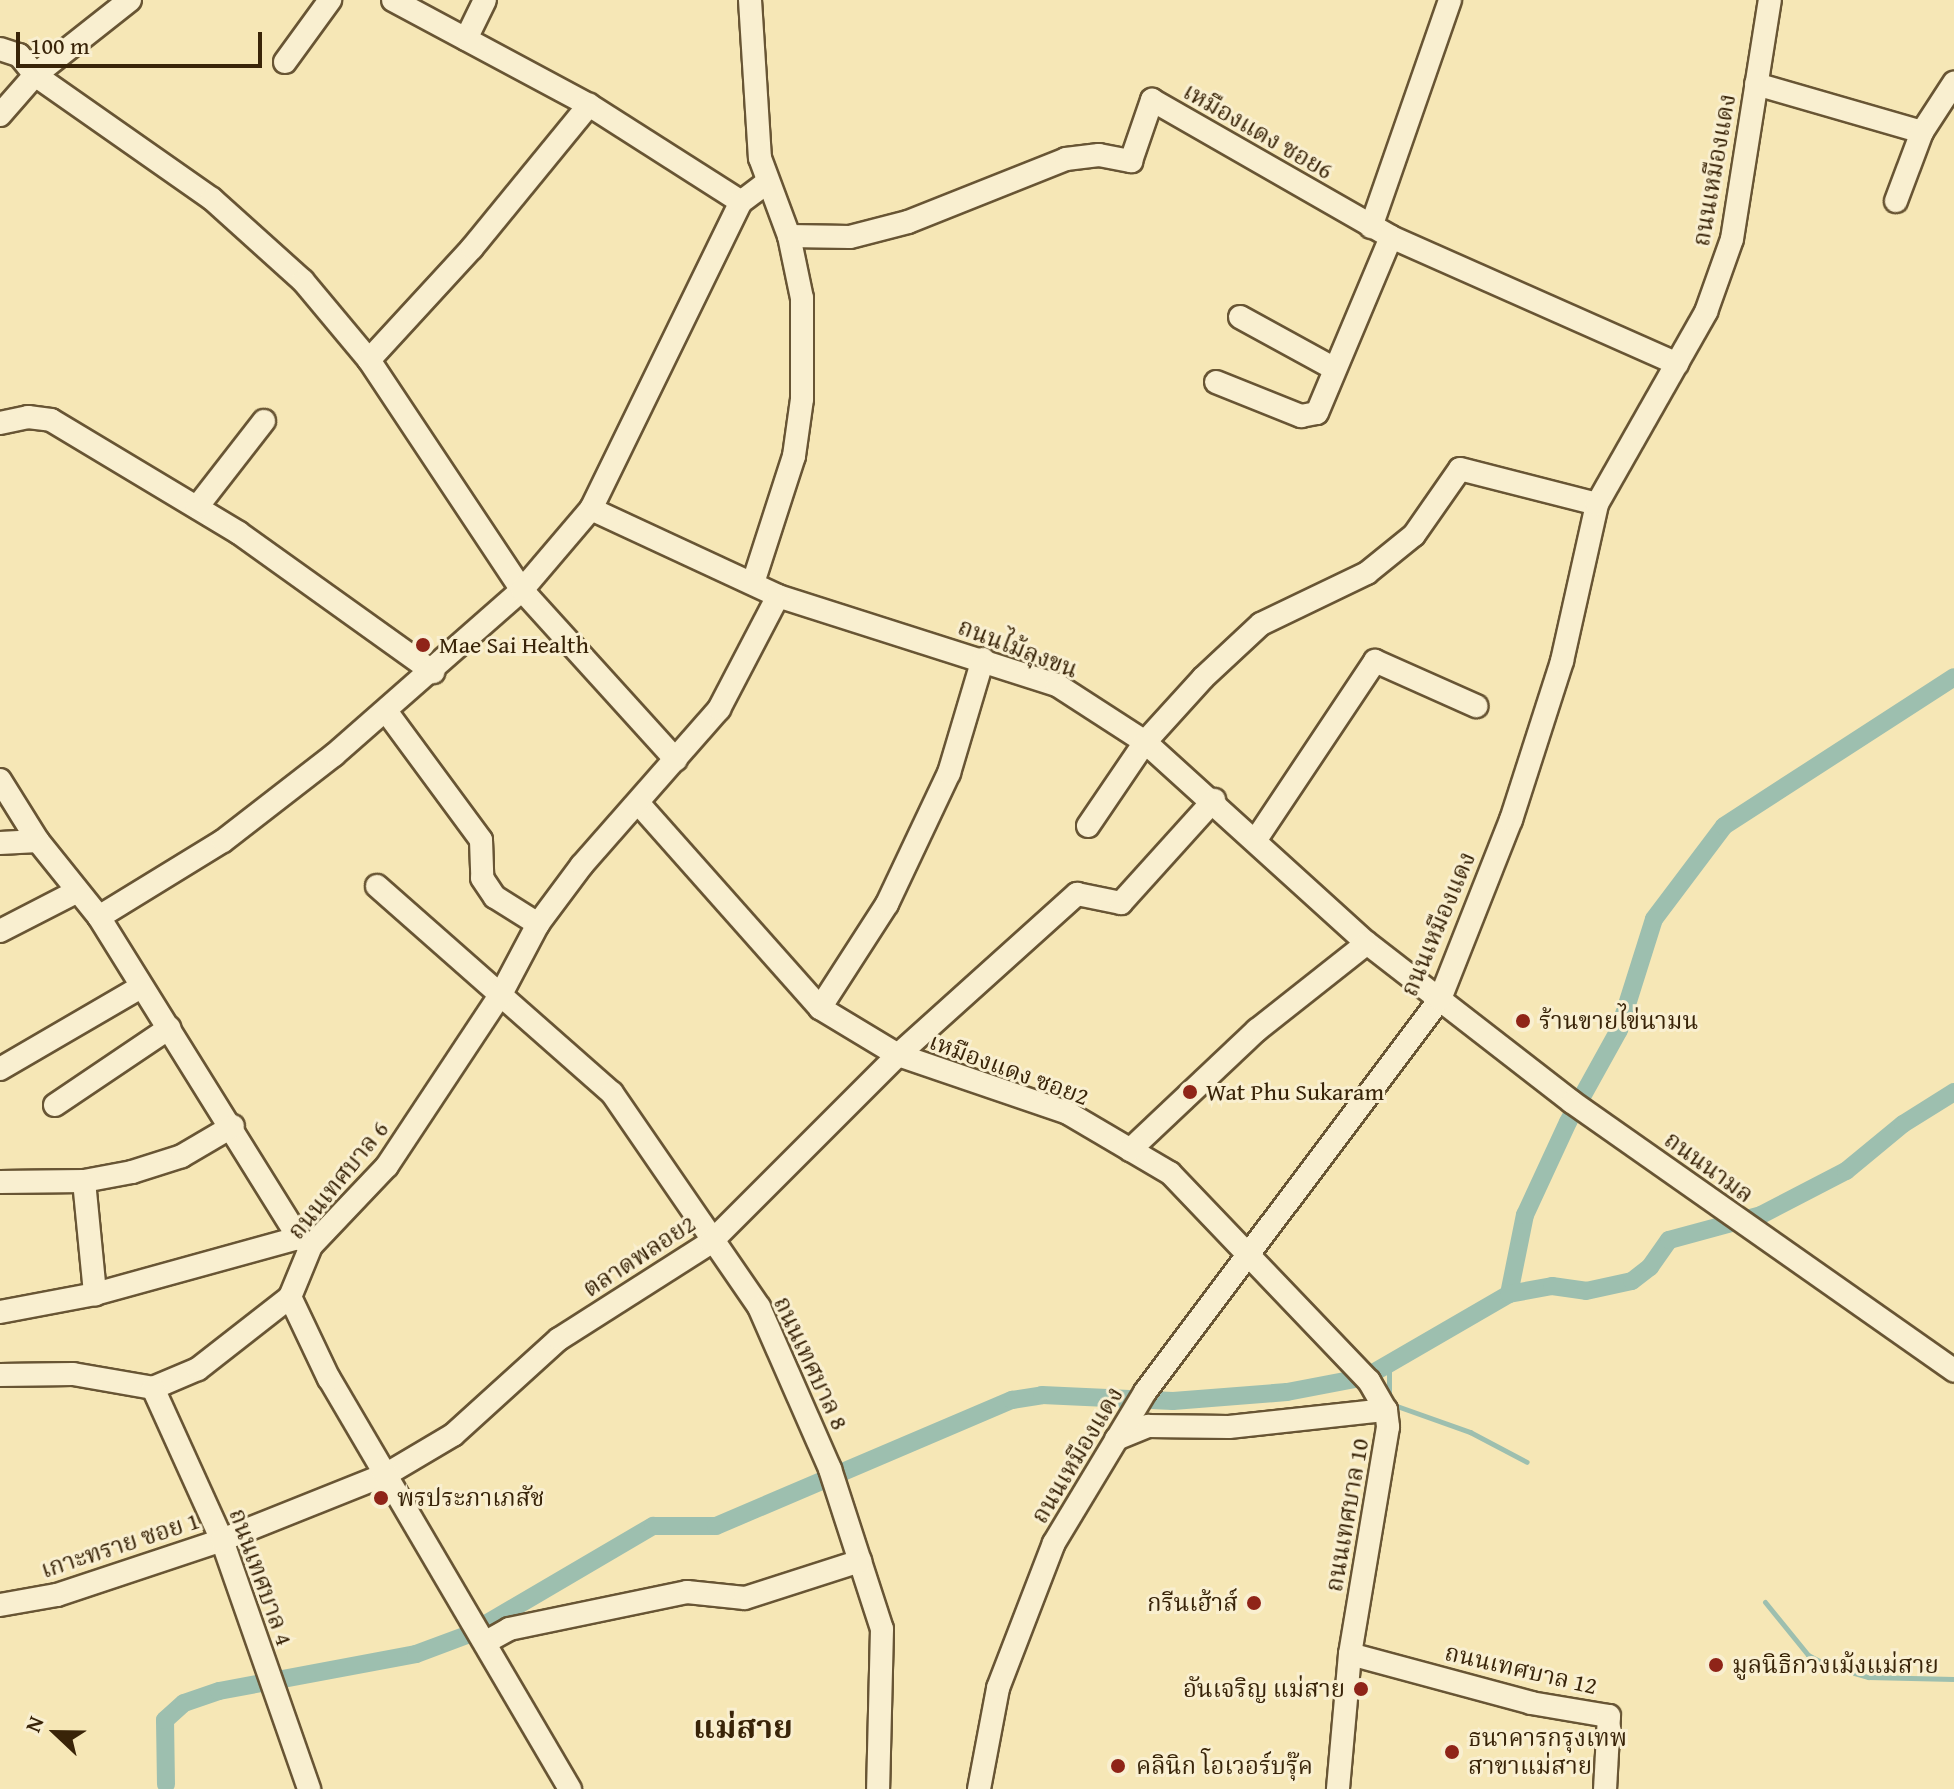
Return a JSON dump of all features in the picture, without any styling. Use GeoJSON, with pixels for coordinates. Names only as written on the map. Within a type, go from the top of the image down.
{"type":"FeatureCollection","features":[{"type":"Feature","properties":{"kind":"street"},"geometry":{"type":"LineString","coordinates":[[285,62],[330,0]]}},
{"type":"Feature","properties":{"kind":"street"},"geometry":{"type":"LineString","coordinates":[[393,0],[589,105],[741,202]]}},
{"type":"Feature","properties":{"kind":"street"},"geometry":{"type":"LineString","coordinates":[[466,39],[485,0]]}},
{"type":"Feature","properties":{"kind":"street"},"geometry":{"type":"LineString","coordinates":[[750,0],[755,115],[766,183],[789,236],[802,298],[802,399],[794,456],[753,583]]}},
{"type":"Feature","properties":{"kind":"street","name":"ถนนเหมืองแดง"},"geometry":{"type":"LineString","coordinates":[[979,1789],[998,1688],[1024,1612],[1054,1543],[1145,1392],[1440,999],[1511,820],[1562,661],[1597,504],[1706,312],[1732,239],[1770,0]]}},
{"type":"Feature","properties":{"kind":"street"},"geometry":{"type":"LineString","coordinates":[[0,115],[35,75],[126,1]]}},
{"type":"Feature","properties":{"kind":"street"},"geometry":{"type":"LineString","coordinates":[[1371,227],[1447,1]]}},
{"type":"Feature","properties":{"kind":"street"},"geometry":{"type":"LineString","coordinates":[[0,49],[19,55],[35,75],[212,199],[303,281],[369,360],[522,590],[676,760]]}},
{"type":"Feature","properties":{"kind":"street"},"geometry":{"type":"LineString","coordinates":[[1896,201],[1922,132],[1954,83]]}},
{"type":"Feature","properties":{"kind":"street"},"geometry":{"type":"LineString","coordinates":[[1756,84],[1922,132]]}},
{"type":"Feature","properties":{"kind":"street","name":"เหมืองแดง ซอย6"},"geometry":{"type":"LineString","coordinates":[[789,236],[850,237],[894,226],[1066,159],[1099,155],[1131,161],[1152,100],[1371,227],[1677,364]]}},
{"type":"Feature","properties":{"kind":"street"},"geometry":{"type":"LineString","coordinates":[[369,360],[472,248],[589,105]]}},
{"type":"Feature","properties":{"kind":"street"},"geometry":{"type":"LineString","coordinates":[[99,917],[223,841],[433,672],[522,590],[591,509],[741,202],[766,183]]}},
{"type":"Feature","properties":{"kind":"street"},"geometry":{"type":"LineString","coordinates":[[1216,382],[1309,418],[1335,369],[1391,237]]}},
{"type":"Feature","properties":{"kind":"street"},"geometry":{"type":"LineString","coordinates":[[1240,317],[1335,369]]}},
{"type":"Feature","properties":{"kind":"street"},"geometry":{"type":"LineString","coordinates":[[0,423],[28,417],[51,420],[197,507],[433,672]]}},
{"type":"Feature","properties":{"kind":"street"},"geometry":{"type":"LineString","coordinates":[[197,507],[264,421]]}},
{"type":"Feature","properties":{"kind":"street"},"geometry":{"type":"LineString","coordinates":[[1088,826],[1145,742],[1261,624],[1367,573],[1414,535],[1460,469],[1597,504]]}},
{"type":"Feature","properties":{"kind":"street","name":"ถนนไม้ลุงขน"},"geometry":{"type":"LineString","coordinates":[[591,509],[778,596],[1057,685],[1145,742],[1257,838],[1367,943],[1440,999]]}},
{"type":"Feature","properties":{"kind":"street","name":"ถนนเทศบาล 6"},"geometry":{"type":"LineString","coordinates":[[290,1297],[305,1242],[387,1166],[501,994],[538,924],[582,865],[639,804],[719,709],[778,596]]}},
{"type":"Feature","properties":{"kind":"street"},"geometry":{"type":"LineString","coordinates":[[820,1008],[887,904],[949,773],[983,659]]}},
{"type":"Feature","properties":{"kind":"street"},"geometry":{"type":"LineString","coordinates":[[1257,838],[1375,661],[1476,706]]}},
{"type":"Feature","properties":{"kind":"street"},"geometry":{"type":"LineString","coordinates":[[386,711],[481,840],[482,878],[495,897],[538,924]]}},
{"type":"Feature","properties":{"kind":"street"},"geometry":{"type":"LineString","coordinates":[[0,780],[38,841],[99,917],[305,1242],[95,1294],[0,1312]]}},
{"type":"Feature","properties":{"kind":"street","name":"ตลาดพลอย2"},"geometry":{"type":"LineString","coordinates":[[387,1474],[453,1435],[559,1339],[711,1242],[898,1055],[1077,894],[1121,903],[1214,800]]}},
{"type":"Feature","properties":{"kind":"street","name":"เหมืองแดง ซอย2"},"geometry":{"type":"LineString","coordinates":[[639,804],[820,1008],[898,1055],[1068,1113],[1170,1173],[1249,1253]]}},
{"type":"Feature","properties":{"kind":"street"},"geometry":{"type":"LineString","coordinates":[[0,843],[38,841]]}},
{"type":"Feature","properties":{"kind":"street","name":"ถนนเทศบาล 8"},"geometry":{"type":"LineString","coordinates":[[377,886],[612,1093],[711,1242],[759,1307],[830,1469],[882,1629],[885,1663],[878,1789]]}},
{"type":"Feature","properties":{"kind":"street"},"geometry":{"type":"LineString","coordinates":[[0,931],[76,892]]}},
{"type":"Feature","properties":{"kind":"street"},"geometry":{"type":"LineString","coordinates":[[1130,1150],[1257,1030],[1367,943]]}},
{"type":"Feature","properties":{"kind":"street"},"geometry":{"type":"LineString","coordinates":[[0,1069],[141,987]]}},
{"type":"Feature","properties":{"kind":"street","name":"ถนนนามล"},"geometry":{"type":"LineString","coordinates":[[1440,999],[1578,1106],[1954,1370]]}},
{"type":"Feature","properties":{"kind":"street"},"geometry":{"type":"LineString","coordinates":[[55,1105],[169,1028]]}},
{"type":"Feature","properties":{"kind":"street"},"geometry":{"type":"LineString","coordinates":[[0,1182],[84,1181],[182,1156],[233,1126]]}},
{"type":"Feature","properties":{"kind":"street"},"geometry":{"type":"LineString","coordinates":[[84,1181],[95,1294]]}},
{"type":"Feature","properties":{"kind":"street"},"geometry":{"type":"LineString","coordinates":[[1249,1253],[1378,1396]]}},
{"type":"Feature","properties":{"kind":"street"},"geometry":{"type":"LineString","coordinates":[[0,1375],[73,1374],[153,1388],[198,1369],[290,1297],[329,1379],[570,1789]]}},
{"type":"Feature","properties":{"kind":"street","name":"ถนนเทศบาล 4"},"geometry":{"type":"LineString","coordinates":[[153,1388],[222,1540],[309,1789]]}},
{"type":"Feature","properties":{"kind":"street"},"geometry":{"type":"LineString","coordinates":[[1119,1434],[1148,1426],[1229,1427],[1378,1396]]}},
{"type":"Feature","properties":{"kind":"street","name":"ถนนเทศบาล 10"},"geometry":{"type":"LineString","coordinates":[[1338,1789],[1350,1654],[1388,1427],[1378,1396]]}},
{"type":"Feature","properties":{"kind":"street","name":"เกาะทราย ซอย 1"},"geometry":{"type":"LineString","coordinates":[[0,1605],[57,1595],[222,1540],[387,1474]]}},
{"type":"Feature","properties":{"kind":"street"},"geometry":{"type":"LineString","coordinates":[[486,1642],[509,1629],[687,1592],[745,1598],[860,1561]]}},
{"type":"Feature","properties":{"kind":"street","name":"ถนนเทศบาล 12"},"geometry":{"type":"LineString","coordinates":[[1350,1654],[1531,1703],[1609,1716],[1605,1789]]}},
{"type":"Feature","properties":{"kind":"waterway"},"geometry":{"type":"LineString","coordinates":[[1509,1294],[1525,1215],[1568,1122],[1619,1030],[1654,919],[1724,826],[1954,677]]}},
{"type":"Feature","properties":{"kind":"waterway"},"geometry":{"type":"LineString","coordinates":[[166,1784],[165,1720],[184,1703],[219,1691],[416,1654],[467,1635],[653,1526],[716,1526],[1012,1400],[1042,1395],[1173,1401],[1287,1392],[1366,1377],[1509,1294],[1552,1286],[1586,1291],[1632,1281],[1650,1267],[1669,1240],[1761,1215],[1846,1171],[1903,1124],[1954,1092]]}},
{"type":"Feature","properties":{"kind":"waterway"},"geometry":{"type":"LineString","coordinates":[[1389,1365],[1389,1396]]}},
{"type":"Feature","properties":{"kind":"waterway"},"geometry":{"type":"LineString","coordinates":[[1394,1405],[1470,1432],[1527,1462]]}},
{"type":"Feature","properties":{"kind":"waterway"},"geometry":{"type":"LineString","coordinates":[[1765,1602],[1808,1655],[1827,1665],[1868,1677],[1954,1679]]}},
{"type":"Feature","properties":{"kind":"place","name":"Mae Sai Health"},"geometry":{"type":"Point","coordinates":[423,645]}},
{"type":"Feature","properties":{"kind":"place","name":"ร้านขายไข่นามน"},"geometry":{"type":"Point","coordinates":[1523,1021]}},
{"type":"Feature","properties":{"kind":"place","name":"Wat Phu Sukaram"},"geometry":{"type":"Point","coordinates":[1190,1092]}},
{"type":"Feature","properties":{"kind":"place","name":"พรประภาเภสัช"},"geometry":{"type":"Point","coordinates":[381,1498]}},
{"type":"Feature","properties":{"kind":"place","name":"กรีนเฮ้าส์"},"geometry":{"type":"Point","coordinates":[1254,1603]}},
{"type":"Feature","properties":{"kind":"place","name":"มูลนิธิกวงเม้งแม่สาย"},"geometry":{"type":"Point","coordinates":[1716,1665]}},
{"type":"Feature","properties":{"kind":"place","name":"อันเจริญ แม่สาย"},"geometry":{"type":"Point","coordinates":[1361,1689]}},
{"type":"Feature","properties":{"kind":"place","name":"ธนาคารกรุงเทพ สาขาแม่สาย"},"geometry":{"type":"Point","coordinates":[1452,1752]}},
{"type":"Feature","properties":{"kind":"place","name":"คลินิก โอเวอร์บรุ๊ค"},"geometry":{"type":"Point","coordinates":[1118,1766]}},
{"type":"Feature","properties":{"kind":"district","name":"แม่สาย"},"geometry":{"type":"Point","coordinates":[743,1727]}}]}
